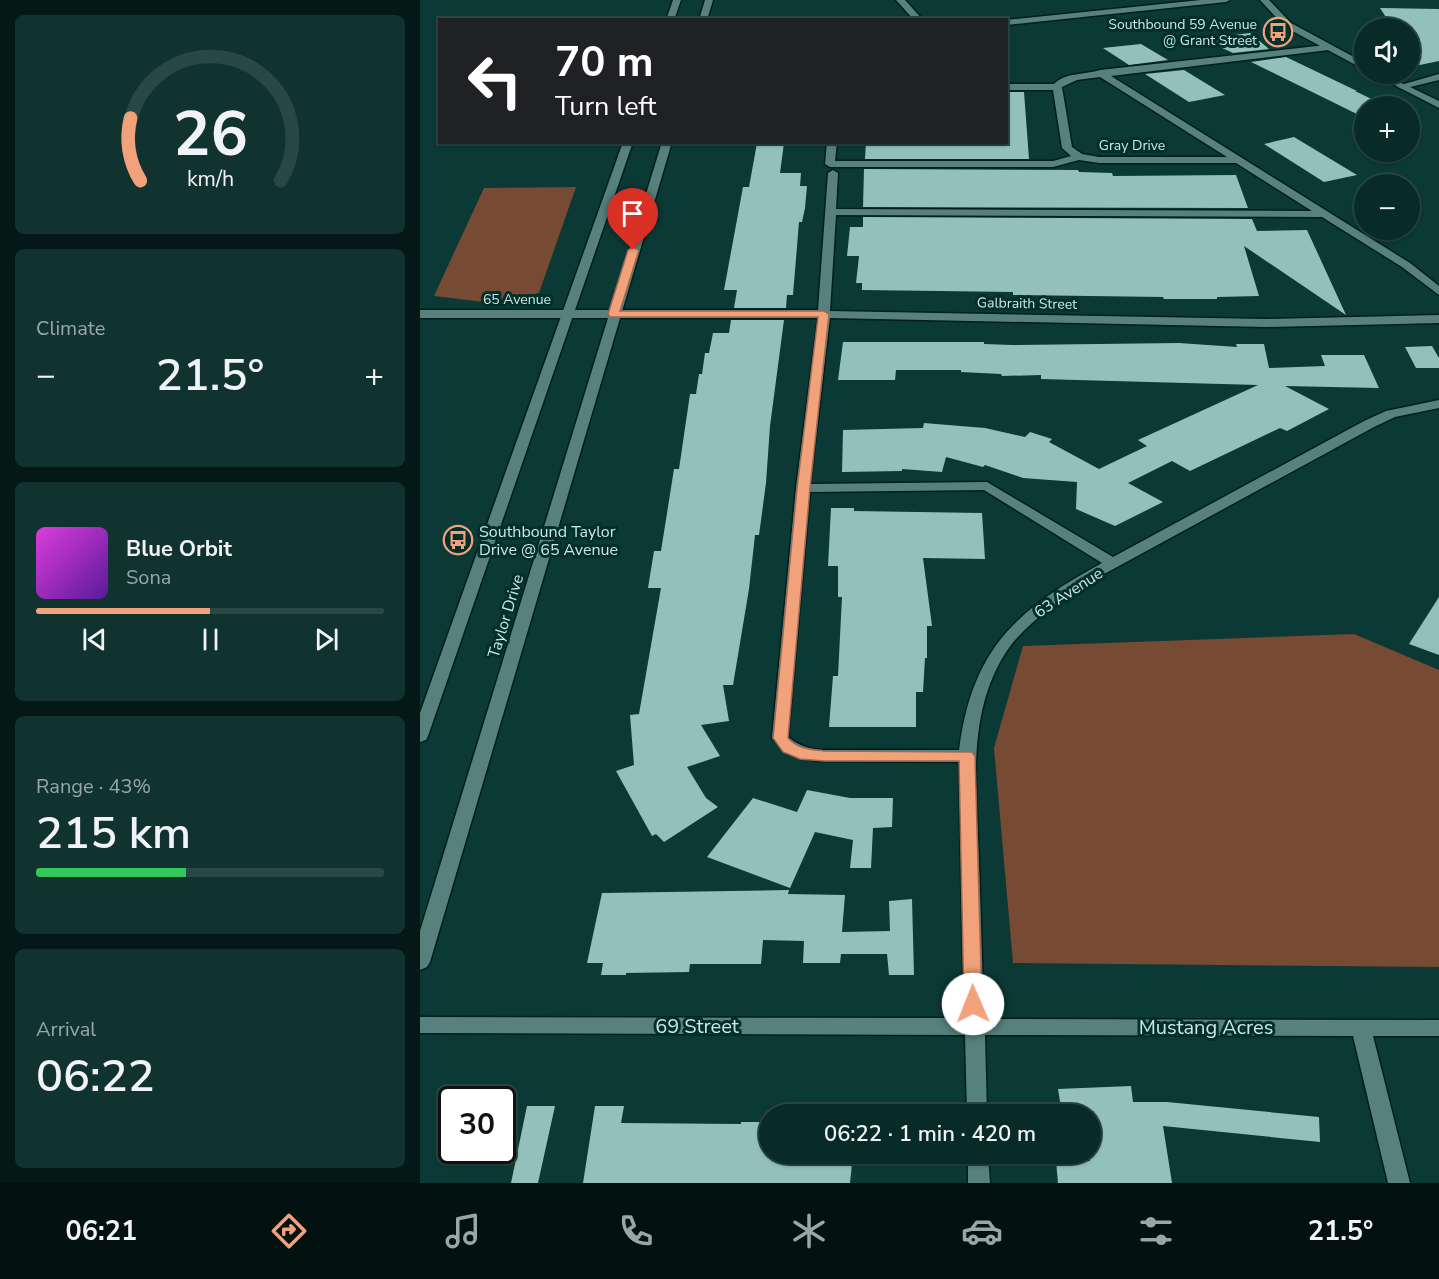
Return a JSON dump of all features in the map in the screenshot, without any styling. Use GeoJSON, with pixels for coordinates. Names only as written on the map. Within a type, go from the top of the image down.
{"type":"FeatureCollection","features":[{"type":"Feature","properties":{"kind":"street"},"geometry":{"type":"LineString","coordinates":[[671,18],[677,0]]}},
{"type":"Feature","properties":{"kind":"street"},"geometry":{"type":"LineString","coordinates":[[704,18],[708,0]]}},
{"type":"Feature","properties":{"kind":"street"},"geometry":{"type":"LineString","coordinates":[[900,0],[917,18]]}},
{"type":"Feature","properties":{"kind":"street"},"geometry":{"type":"LineString","coordinates":[[1008,22],[1105,9],[1226,0]]}},
{"type":"Feature","properties":{"kind":"street"},"geometry":{"type":"LineString","coordinates":[[1264,0],[1288,25],[1354,62]]}},
{"type":"Feature","properties":{"kind":"street"},"geometry":{"type":"LineString","coordinates":[[1008,87],[1057,87],[1070,78],[1100,73],[1326,48]]}},
{"type":"Feature","properties":{"kind":"street","name":"Gray Drive"},"geometry":{"type":"LineString","coordinates":[[1100,73],[1418,273],[1439,292]]}},
{"type":"Feature","properties":{"kind":"street"},"geometry":{"type":"LineString","coordinates":[[1402,86],[1439,78]]}},
{"type":"Feature","properties":{"kind":"street"},"geometry":{"type":"LineString","coordinates":[[1398,84],[1439,105]]}},
{"type":"Feature","properties":{"kind":"street","name":"Gray Drive"},"geometry":{"type":"LineString","coordinates":[[1057,87],[1067,148],[1079,157],[1099,160],[1238,160]]}},
{"type":"Feature","properties":{"kind":"street"},"geometry":{"type":"LineString","coordinates":[[420,736],[627,144]]}},
{"type":"Feature","properties":{"kind":"street","name":"Taylor Drive"},"geometry":{"type":"LineString","coordinates":[[420,962],[666,144]]}},
{"type":"Feature","properties":{"kind":"street"},"geometry":{"type":"LineString","coordinates":[[832,144],[830,164],[1053,164],[1079,157]]}},
{"type":"Feature","properties":{"kind":"street"},"geometry":{"type":"LineString","coordinates":[[833,173],[824,314],[803,488],[780,738],[788,748],[800,753],[824,756],[967,756]]}},
{"type":"Feature","properties":{"kind":"street"},"geometry":{"type":"LineString","coordinates":[[830,212],[1324,214]]}},
{"type":"Feature","properties":{"kind":"street","name":"65 Avenue"},"geometry":{"type":"LineString","coordinates":[[420,314],[614,314]]}},
{"type":"Feature","properties":{"kind":"street","name":"Galbraith Street"},"geometry":{"type":"LineString","coordinates":[[614,314],[824,314],[1266,323],[1439,319]]}},
{"type":"Feature","properties":{"kind":"street","name":"63 Avenue"},"geometry":{"type":"LineString","coordinates":[[976,1104],[967,756],[969,723],[979,690],[993,657],[1019,627],[1046,603],[1114,564],[1369,424],[1391,414],[1439,404]]}},
{"type":"Feature","properties":{"kind":"street"},"geometry":{"type":"LineString","coordinates":[[803,488],[987,486],[1114,564]]}},
{"type":"Feature","properties":{"kind":"street","name":"69 Street"},"geometry":{"type":"LineString","coordinates":[[420,1025],[974,1027]]}},
{"type":"Feature","properties":{"kind":"street","name":"Mustang Acres"},"geometry":{"type":"LineString","coordinates":[[974,1027],[1439,1028]]}},
{"type":"Feature","properties":{"kind":"street"},"geometry":{"type":"LineString","coordinates":[[1361,1028],[1399,1183]]}},
{"type":"Feature","properties":{"kind":"street"},"geometry":{"type":"LineString","coordinates":[[978,1164],[979,1183]]}},
{"type":"Feature","properties":{"kind":"shaded area"},"geometry":{"type":"Polygon","coordinates":[[[576,187],[539,293],[493,303],[434,296],[484,188],[576,187]]]}},
{"type":"Feature","properties":{"kind":"shaded area"},"geometry":{"type":"Polygon","coordinates":[[[1354,634],[1439,670],[1439,967],[1013,963],[994,748],[1023,646],[1354,634]]]}},
{"type":"Feature","properties":{"kind":"building"},"geometry":{"type":"Polygon","coordinates":[[[1380,8],[1439,9],[1439,61],[1420,65],[1420,18],[1386,18],[1380,8]]]}},
{"type":"Feature","properties":{"kind":"building"},"geometry":{"type":"Polygon","coordinates":[[[1250,33],[1269,49],[1233,53],[1203,39],[1250,33]]]}},
{"type":"Feature","properties":{"kind":"building"},"geometry":{"type":"Polygon","coordinates":[[[1141,44],[1168,60],[1129,65],[1103,48],[1141,44]]]}},
{"type":"Feature","properties":{"kind":"building"},"geometry":{"type":"Polygon","coordinates":[[[1286,57],[1365,96],[1354,96],[1354,113],[1251,62],[1286,57]]]}},
{"type":"Feature","properties":{"kind":"building"},"geometry":{"type":"Polygon","coordinates":[[[1184,70],[1225,95],[1189,102],[1145,74],[1184,70]]]}},
{"type":"Feature","properties":{"kind":"building"},"geometry":{"type":"Polygon","coordinates":[[[1008,92],[1024,92],[1029,159],[865,159],[866,144],[1008,144],[1008,92]]]}},
{"type":"Feature","properties":{"kind":"building"},"geometry":{"type":"Polygon","coordinates":[[[1294,137],[1355,174],[1324,182],[1264,144],[1294,137]]]}},
{"type":"Feature","properties":{"kind":"building"},"geometry":{"type":"Polygon","coordinates":[[[757,144],[784,144],[780,173],[801,173],[800,186],[807,186],[802,222],[799,222],[793,295],[787,295],[786,308],[734,308],[737,290],[724,290],[743,187],[749,187],[757,144]]]}},
{"type":"Feature","properties":{"kind":"building"},"geometry":{"type":"Polygon","coordinates":[[[864,169],[1078,170],[1079,172],[1112,173],[1113,176],[1236,175],[1248,208],[863,207],[864,169]]]}},
{"type":"Feature","properties":{"kind":"building"},"geometry":{"type":"Polygon","coordinates":[[[863,217],[1252,219],[1257,231],[1307,230],[1346,315],[1244,246],[1259,296],[1164,299],[1163,297],[1013,295],[1013,292],[862,290],[862,283],[856,283],[859,256],[847,256],[850,227],[863,227],[863,217]]]}},
{"type":"Feature","properties":{"kind":"building"},"geometry":{"type":"Polygon","coordinates":[[[731,320],[784,320],[770,426],[766,483],[759,535],[755,535],[749,589],[733,685],[723,685],[729,721],[701,725],[720,756],[687,767],[706,798],[718,807],[664,842],[656,834],[652,836],[616,771],[634,765],[630,715],[639,714],[661,588],[648,588],[654,551],[661,551],[674,469],[679,469],[690,394],[696,394],[699,374],[702,374],[705,353],[709,353],[713,333],[729,333],[731,320]]]}},
{"type":"Feature","properties":{"kind":"building"},"geometry":{"type":"Polygon","coordinates":[[[843,342],[984,342],[984,344],[1012,345],[1179,343],[1237,347],[1236,344],[1264,344],[1269,368],[1325,366],[1321,355],[1364,355],[1379,388],[1285,386],[1329,409],[1287,431],[1280,428],[1190,471],[1172,461],[1128,483],[1163,502],[1115,526],[1076,509],[1077,482],[1023,478],[985,465],[983,467],[946,457],[942,472],[902,469],[902,471],[842,472],[843,430],[923,428],[924,423],[985,428],[1025,437],[1030,432],[1052,439],[1049,442],[1099,469],[1147,446],[1138,440],[1258,385],[1041,379],[1041,375],[1002,376],[1001,374],[961,372],[961,370],[896,370],[895,380],[838,380],[843,342]]]}},
{"type":"Feature","properties":{"kind":"building"},"geometry":{"type":"Polygon","coordinates":[[[1432,346],[1439,358],[1439,368],[1416,368],[1405,347],[1432,346]]]}},
{"type":"Feature","properties":{"kind":"building"},"geometry":{"type":"Polygon","coordinates":[[[831,508],[854,508],[854,511],[982,513],[985,559],[923,558],[932,626],[927,626],[927,658],[925,658],[923,692],[916,692],[916,727],[829,727],[833,676],[838,676],[842,597],[838,597],[838,566],[828,566],[831,508]]]}},
{"type":"Feature","properties":{"kind":"building"},"geometry":{"type":"Polygon","coordinates":[[[1439,597],[1439,655],[1409,644],[1439,597]]]}},
{"type":"Feature","properties":{"kind":"building"},"geometry":{"type":"Polygon","coordinates":[[[807,790],[850,798],[893,798],[892,827],[873,828],[871,868],[850,868],[853,840],[815,832],[790,888],[707,857],[753,798],[797,812],[807,790]]]}},
{"type":"Feature","properties":{"kind":"building"},"geometry":{"type":"Polygon","coordinates":[[[789,890],[788,894],[845,895],[842,932],[890,931],[889,901],[912,899],[914,975],[889,975],[887,954],[841,954],[840,963],[803,963],[804,941],[763,940],[761,964],[690,964],[689,972],[601,975],[603,963],[587,963],[602,893],[789,890]]]}},
{"type":"Feature","properties":{"kind":"building"},"geometry":{"type":"Polygon","coordinates":[[[1131,1086],[1133,1102],[1167,1102],[1319,1117],[1320,1142],[1163,1126],[1172,1183],[1058,1183],[1056,1164],[1101,1164],[1101,1104],[1060,1104],[1058,1089],[1131,1086]]]}},
{"type":"Feature","properties":{"kind":"building"},"geometry":{"type":"Polygon","coordinates":[[[527,1106],[555,1106],[538,1183],[511,1183],[527,1106]]]}},
{"type":"Feature","properties":{"kind":"building"},"geometry":{"type":"Polygon","coordinates":[[[595,1106],[624,1106],[621,1123],[741,1124],[741,1122],[759,1122],[759,1164],[852,1164],[850,1183],[583,1183],[595,1106]]]}},
{"type":"Feature","properties":{"kind":"place","name":"Southbound 59 Avenue @ Grant Street"},"geometry":{"type":"Point","coordinates":[1278,32]}},
{"type":"Feature","properties":{"kind":"place","name":"Southbound Taylor Drive @ 65 Avenue"},"geometry":{"type":"Point","coordinates":[458,540]}},
{"type":"Feature","properties":{"kind":"route"},"geometry":{"type":"LineString","coordinates":[[633,250],[614,314],[824,314],[803,488],[780,738],[788,748],[800,753],[824,756],[967,756],[973,1004]]}}]}
